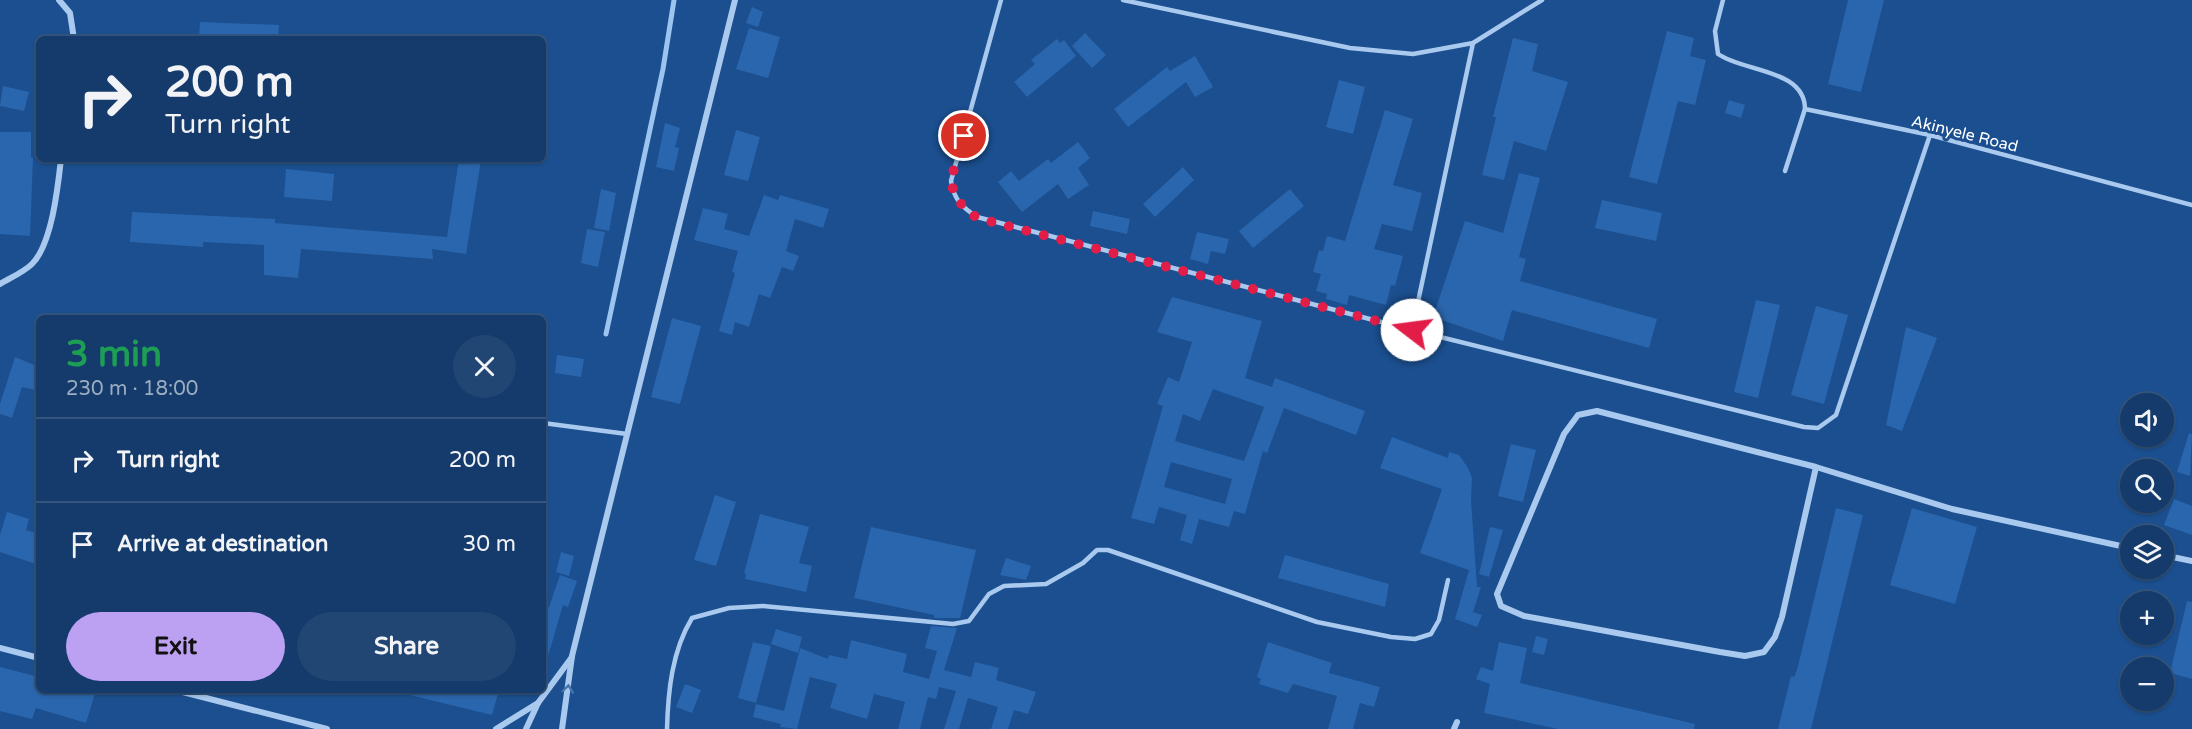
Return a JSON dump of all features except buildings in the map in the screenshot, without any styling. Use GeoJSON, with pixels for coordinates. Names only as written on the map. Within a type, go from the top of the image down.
{"type":"FeatureCollection","features":[{"type":"Feature","properties":{"kind":"street"},"geometry":{"type":"LineString","coordinates":[[59,0],[70,13],[74,36]]}},
{"type":"Feature","properties":{"kind":"street"},"geometry":{"type":"LineString","coordinates":[[563,727],[572,656],[735,0]]}},
{"type":"Feature","properties":{"kind":"street"},"geometry":{"type":"LineString","coordinates":[[0,284],[33,263],[45,241],[58,191],[61,162]]}},
{"type":"Feature","properties":{"kind":"street"},"geometry":{"type":"LineString","coordinates":[[1816,468],[1782,617],[1775,637],[1764,652],[1745,656],[1720,652],[1524,616],[1501,606],[1497,594],[1564,434],[1578,415],[1597,411],[1816,468],[1952,509],[2120,546]]}},
{"type":"Feature","properties":{"kind":"street"},"geometry":{"type":"LineString","coordinates":[[2174,557],[2192,561]]}},
{"type":"Feature","properties":{"kind":"street"},"geometry":{"type":"LineString","coordinates":[[0,648],[36,656]]}},
{"type":"Feature","properties":{"kind":"street"},"geometry":{"type":"LineString","coordinates":[[546,692],[572,656]]}},
{"type":"Feature","properties":{"kind":"street"},"geometry":{"type":"LineString","coordinates":[[186,693],[327,729]]}},
{"type":"Feature","properties":{"kind":"street"},"geometry":{"type":"LineString","coordinates":[[526,729],[545,693]]}},
{"type":"Feature","properties":{"kind":"street"},"geometry":{"type":"LineString","coordinates":[[496,729],[538,703]]}},
{"type":"Feature","properties":{"kind":"street"},"geometry":{"type":"LineString","coordinates":[[1454,729],[1457,722]]}},
{"type":"Feature","properties":{"kind":"lane"},"geometry":{"type":"LineString","coordinates":[[1001,0],[951,181],[953,196],[962,207],[977,218],[1412,330],[1818,428],[1836,416],[1930,135]]}},
{"type":"Feature","properties":{"kind":"lane"},"geometry":{"type":"LineString","coordinates":[[1123,0],[1350,48],[1413,54],[1473,43],[1542,0]]}},
{"type":"Feature","properties":{"kind":"lane"},"geometry":{"type":"LineString","coordinates":[[1723,0],[1715,31],[1718,54],[1728,61],[1788,80],[1798,87],[1805,97],[1804,109],[1785,171]]}},
{"type":"Feature","properties":{"kind":"lane"},"geometry":{"type":"LineString","coordinates":[[1412,330],[1473,43]]}},
{"type":"Feature","properties":{"kind":"lane","name":"Akinyele Road"},"geometry":{"type":"LineString","coordinates":[[1804,109],[1930,135],[2192,205]]}},
{"type":"Feature","properties":{"kind":"lane"},"geometry":{"type":"LineString","coordinates":[[546,423],[627,434]]}},
{"type":"Feature","properties":{"kind":"lane"},"geometry":{"type":"LineString","coordinates":[[667,729],[668,697],[681,637],[692,618],[729,608],[763,606],[953,624],[969,621],[989,594],[1005,586],[1046,584],[1083,563],[1097,550],[1108,550],[1317,622],[1415,639],[1431,634],[1439,620],[1448,579]]}},
{"type":"Feature","properties":{"kind":"waterway"},"geometry":{"type":"LineString","coordinates":[[606,334],[663,69],[674,0]]}},
{"type":"Feature","properties":{"kind":"route"},"geometry":{"type":"LineString","coordinates":[[964,136],[951,181],[953,196],[962,207],[977,218],[1412,330]]}}]}
